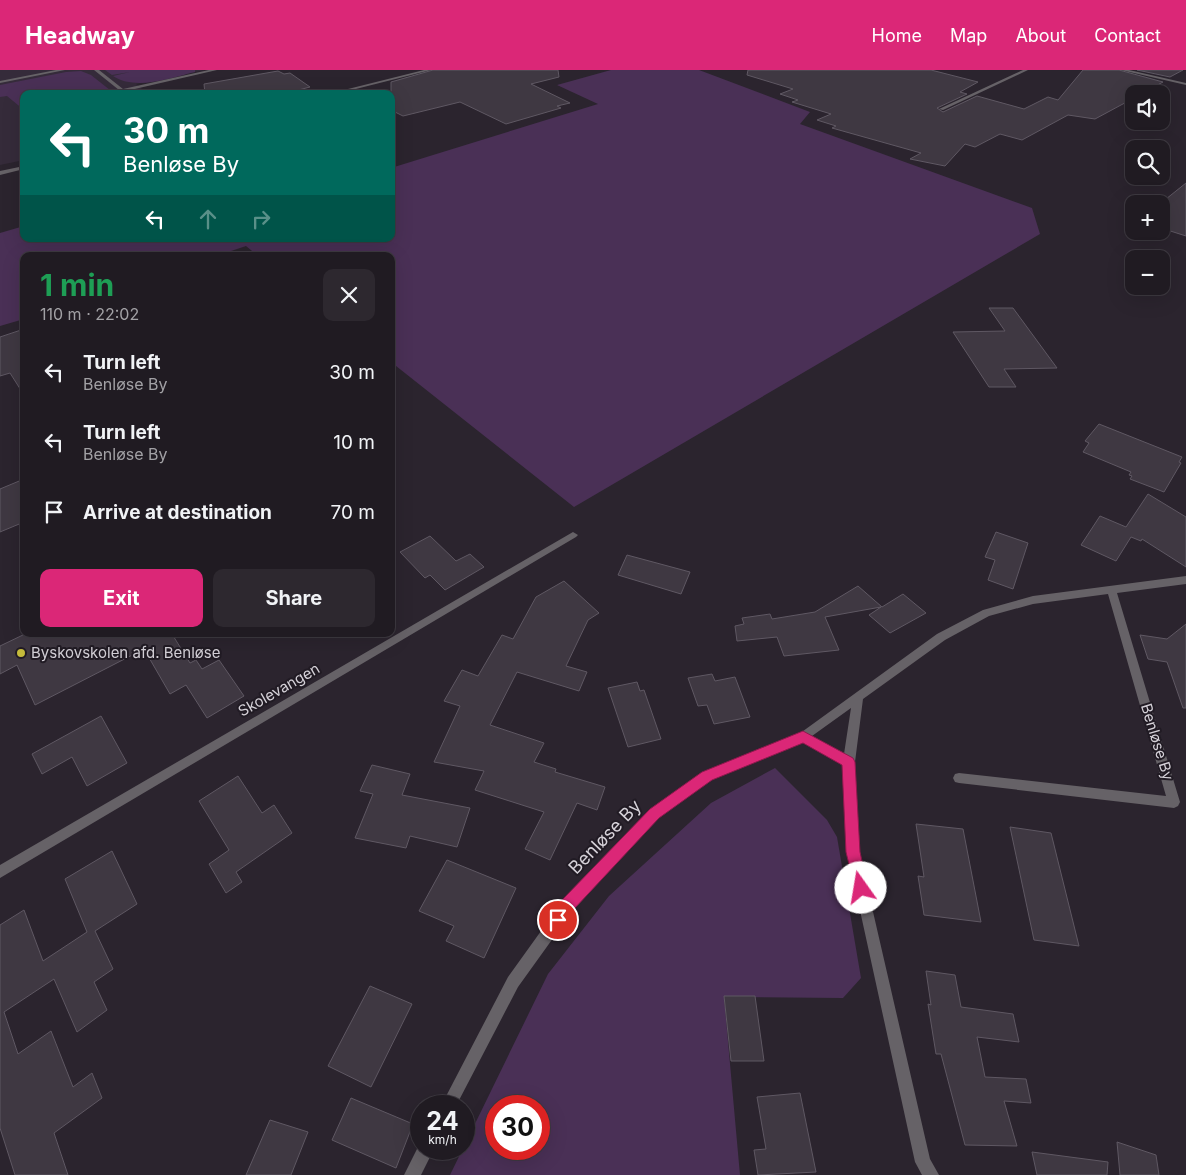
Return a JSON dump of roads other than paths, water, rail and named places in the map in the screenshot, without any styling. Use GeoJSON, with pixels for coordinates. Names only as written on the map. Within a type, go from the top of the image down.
{"type":"FeatureCollection","features":[{"type":"Feature","properties":{"kind":"street"},"geometry":{"type":"LineString","coordinates":[[0,82],[63,70]]}},
{"type":"Feature","properties":{"kind":"street"},"geometry":{"type":"LineString","coordinates":[[96,70],[123,90],[215,70]]}},
{"type":"Feature","properties":{"kind":"street"},"geometry":{"type":"LineString","coordinates":[[346,90],[429,70]]}},
{"type":"Feature","properties":{"kind":"street"},"geometry":{"type":"LineString","coordinates":[[941,109],[1026,70]]}},
{"type":"Feature","properties":{"kind":"street"},"geometry":{"type":"LineString","coordinates":[[1123,70],[1186,84]]}},
{"type":"Feature","properties":{"kind":"street"},"geometry":{"type":"LineString","coordinates":[[0,173],[20,168]]}},
{"type":"Feature","properties":{"kind":"street","name":"Skolevangen"},"geometry":{"type":"LineString","coordinates":[[0,872],[573,534]]}},
{"type":"Feature","properties":{"kind":"street","name":"Benløse By"},"geometry":{"type":"LineString","coordinates":[[454,1095],[513,982],[569,904],[654,814],[707,776],[803,736],[858,699],[941,637],[986,613],[1033,600],[1186,580]]}},
{"type":"Feature","properties":{"kind":"street","name":"Benløse By"},"geometry":{"type":"LineString","coordinates":[[959,778],[1174,802],[1111,589]]}},
{"type":"Feature","properties":{"kind":"street"},"geometry":{"type":"LineString","coordinates":[[858,699],[849,762],[853,852],[923,1162],[931,1175]]}},
{"type":"Feature","properties":{"kind":"street"},"geometry":{"type":"LineString","coordinates":[[803,736],[849,762]]}},
{"type":"Feature","properties":{"kind":"street"},"geometry":{"type":"LineString","coordinates":[[412,1175],[420,1160]]}},
{"type":"Feature","properties":{"kind":"place","name":"Byskovskolen afd. Benløse"},"geometry":{"type":"Point","coordinates":[21,653]}}]}
